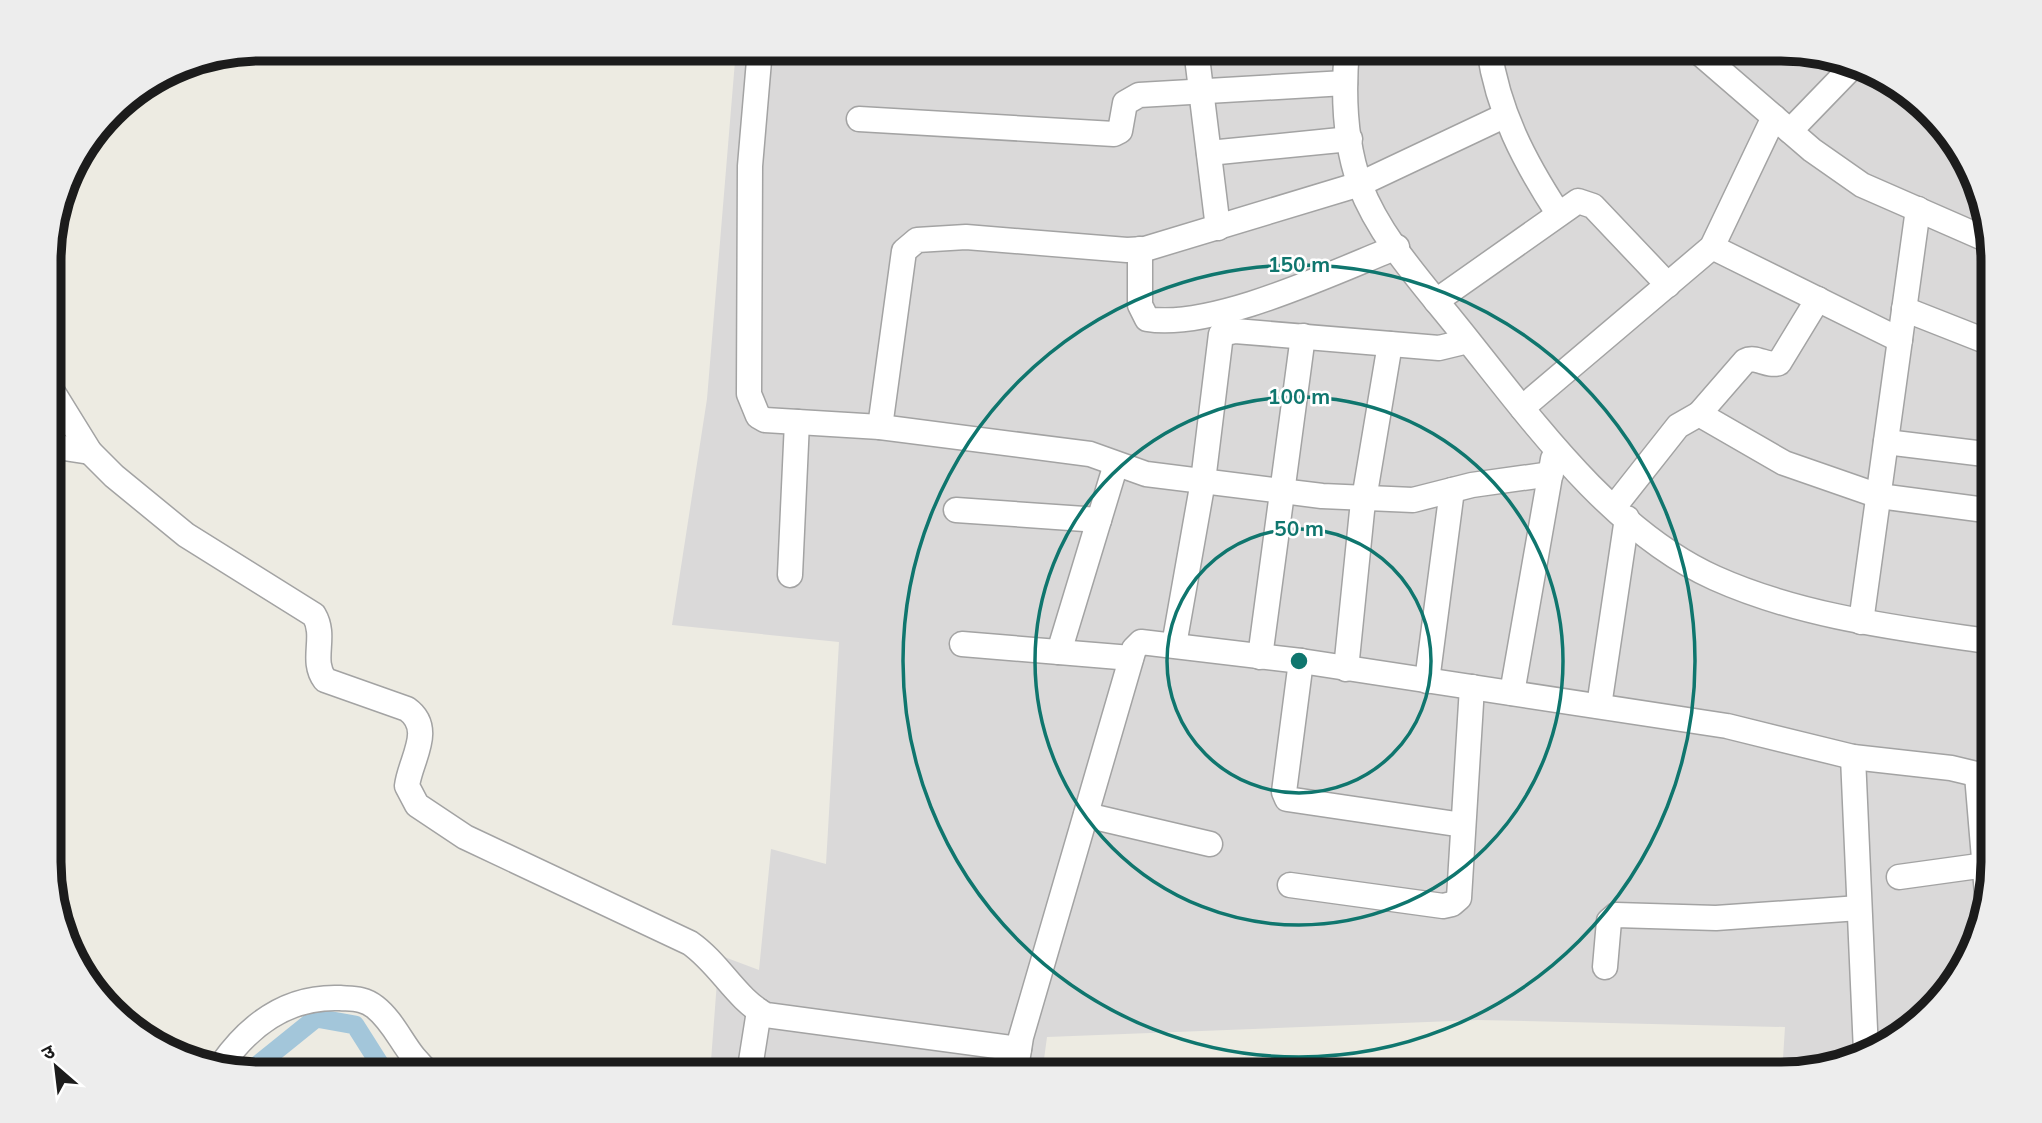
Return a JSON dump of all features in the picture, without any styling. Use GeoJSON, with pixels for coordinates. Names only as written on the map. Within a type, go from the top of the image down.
{"type":"FeatureCollection","features":[{"type":"Feature","properties":{"kind":"street"},"geometry":{"type":"LineString","coordinates":[[759,61],[750,166],[749,394],[758,416],[765,420],[880,427],[1090,454],[1146,474],[1364,498],[1413,500],[1452,490],[1551,474]]}},
{"type":"Feature","properties":{"kind":"street"},"geometry":{"type":"LineString","coordinates":[[1197,61],[1218,228]]}},
{"type":"Feature","properties":{"kind":"street"},"geometry":{"type":"LineString","coordinates":[[1346,61],[1345,83],[1350,139],[1360,184],[1373,211],[1436,301],[1522,408],[1620,513],[1665,549],[1714,578],[1788,605],[1861,622],[1981,640]]}},
{"type":"Feature","properties":{"kind":"street"},"geometry":{"type":"LineString","coordinates":[[1492,61],[1504,116],[1527,164],[1558,213]]}},
{"type":"Feature","properties":{"kind":"street"},"geometry":{"type":"LineString","coordinates":[[1709,61],[1812,150],[1862,185],[1979,236]]}},
{"type":"Feature","properties":{"kind":"street"},"geometry":{"type":"LineString","coordinates":[[1522,408],[1712,247],[1782,124],[1846,72]]}},
{"type":"Feature","properties":{"kind":"street"},"geometry":{"type":"LineString","coordinates":[[859,119],[1114,134],[1120,131],[1125,103],[1135,97],[1200,90],[1345,83]]}},
{"type":"Feature","properties":{"kind":"street"},"geometry":{"type":"LineString","coordinates":[[880,427],[904,251],[909,244],[917,240],[966,237],[1140,249],[1360,184],[1504,116]]}},
{"type":"Feature","properties":{"kind":"street"},"geometry":{"type":"LineString","coordinates":[[1209,153],[1350,139]]}},
{"type":"Feature","properties":{"kind":"street"},"geometry":{"type":"LineString","coordinates":[[1436,301],[1571,203],[1586,201],[1668,285]]}},
{"type":"Feature","properties":{"kind":"street"},"geometry":{"type":"LineString","coordinates":[[1861,622],[1918,209]]}},
{"type":"Feature","properties":{"kind":"street"},"geometry":{"type":"LineString","coordinates":[[1140,249],[1140,305],[1147,319],[1165,322],[1202,317],[1283,293],[1397,247]]}},
{"type":"Feature","properties":{"kind":"street"},"geometry":{"type":"LineString","coordinates":[[1712,247],[1900,340]]}},
{"type":"Feature","properties":{"kind":"street"},"geometry":{"type":"LineString","coordinates":[[1599,706],[1620,513],[1678,426],[1699,414],[1745,361],[1750,358],[1779,363],[1818,299]]}},
{"type":"Feature","properties":{"kind":"street"},"geometry":{"type":"LineString","coordinates":[[1904,309],[1981,339]]}},
{"type":"Feature","properties":{"kind":"street"},"geometry":{"type":"LineString","coordinates":[[1202,317],[1221,334]]}},
{"type":"Feature","properties":{"kind":"street"},"geometry":{"type":"LineString","coordinates":[[1221,334],[1235,331],[1439,348],[1468,341]]}},
{"type":"Feature","properties":{"kind":"street"},"geometry":{"type":"LineString","coordinates":[[1174,645],[1203,481],[1221,334]]}},
{"type":"Feature","properties":{"kind":"street"},"geometry":{"type":"LineString","coordinates":[[1260,657],[1303,336]]}},
{"type":"Feature","properties":{"kind":"street"},"geometry":{"type":"LineString","coordinates":[[1346,669],[1364,498],[1390,344]]}},
{"type":"Feature","properties":{"kind":"street"},"geometry":{"type":"LineString","coordinates":[[62,406],[90,452],[186,536],[314,615],[321,631],[317,665],[325,680],[407,709],[416,715],[421,740],[407,786],[417,805],[466,836],[690,943],[717,964],[747,1002],[766,1015],[1014,1062]]}},
{"type":"Feature","properties":{"kind":"street"},"geometry":{"type":"LineString","coordinates":[[1699,414],[1784,463],[1879,496],[1981,509]]}},
{"type":"Feature","properties":{"kind":"street"},"geometry":{"type":"LineString","coordinates":[[790,575],[797,422]]}},
{"type":"Feature","properties":{"kind":"street"},"geometry":{"type":"LineString","coordinates":[[1886,442],[1981,454]]}},
{"type":"Feature","properties":{"kind":"street"},"geometry":{"type":"LineString","coordinates":[[1512,692],[1556,446]]}},
{"type":"Feature","properties":{"kind":"street"},"geometry":{"type":"LineString","coordinates":[[62,448],[90,452]]}},
{"type":"Feature","properties":{"kind":"street"},"geometry":{"type":"LineString","coordinates":[[1059,652],[1116,464]]}},
{"type":"Feature","properties":{"kind":"street"},"geometry":{"type":"LineString","coordinates":[[1427,681],[1452,490]]}},
{"type":"Feature","properties":{"kind":"street"},"geometry":{"type":"LineString","coordinates":[[956,510],[1099,520]]}},
{"type":"Feature","properties":{"kind":"street"},"geometry":{"type":"LineString","coordinates":[[1017,1062],[1131,658],[1134,649],[1141,642],[1512,692],[1749,730],[1853,757],[1951,768],[1981,776]]}},
{"type":"Feature","properties":{"kind":"street"},"geometry":{"type":"LineString","coordinates":[[962,644],[1131,658]]}},
{"type":"Feature","properties":{"kind":"street"},"geometry":{"type":"LineString","coordinates":[[1301,662],[1284,792],[1287,799],[1463,825]]}},
{"type":"Feature","properties":{"kind":"street"},"geometry":{"type":"LineString","coordinates":[[1290,885],[1443,906],[1452,904],[1461,893],[1472,687]]}},
{"type":"Feature","properties":{"kind":"street"},"geometry":{"type":"LineString","coordinates":[[1853,757],[1866,1042]]}},
{"type":"Feature","properties":{"kind":"street"},"geometry":{"type":"LineString","coordinates":[[1086,816],[1210,844]]}},
{"type":"Feature","properties":{"kind":"street"},"geometry":{"type":"LineString","coordinates":[[1899,877],[1981,866]]}},
{"type":"Feature","properties":{"kind":"street"},"geometry":{"type":"LineString","coordinates":[[1605,967],[1609,920],[1616,915],[1716,918],[1859,908]]}},
{"type":"Feature","properties":{"kind":"street"},"geometry":{"type":"LineString","coordinates":[[226,1059],[246,1033],[272,1014],[317,997],[362,999],[383,1014],[408,1054],[417,1062]]}},
{"type":"Feature","properties":{"kind":"street"},"geometry":{"type":"LineString","coordinates":[[751,1062],[759,1011]]}},
{"type":"Feature","properties":{"kind":"shaded area"},"geometry":{"type":"Polygon","coordinates":[[[735,61],[1781,61],[1820,65],[1869,82],[1902,103],[1922,120],[1939,140],[1966,185],[1979,235],[1981,862],[1979,888],[1966,938],[1947,973],[1931,994],[1892,1028],[1845,1051],[1794,1061],[1783,1061],[1785,1027],[1478,1020],[1047,1037],[1044,1061],[711,1062],[719,955],[759,970],[771,849],[826,864],[839,642],[672,625],[707,399],[735,61]]]}},
{"type":"Feature","properties":{"kind":"waterway"},"geometry":{"type":"LineString","coordinates":[[261,1062],[316,1018],[355,1025],[378,1062]]}}]}
